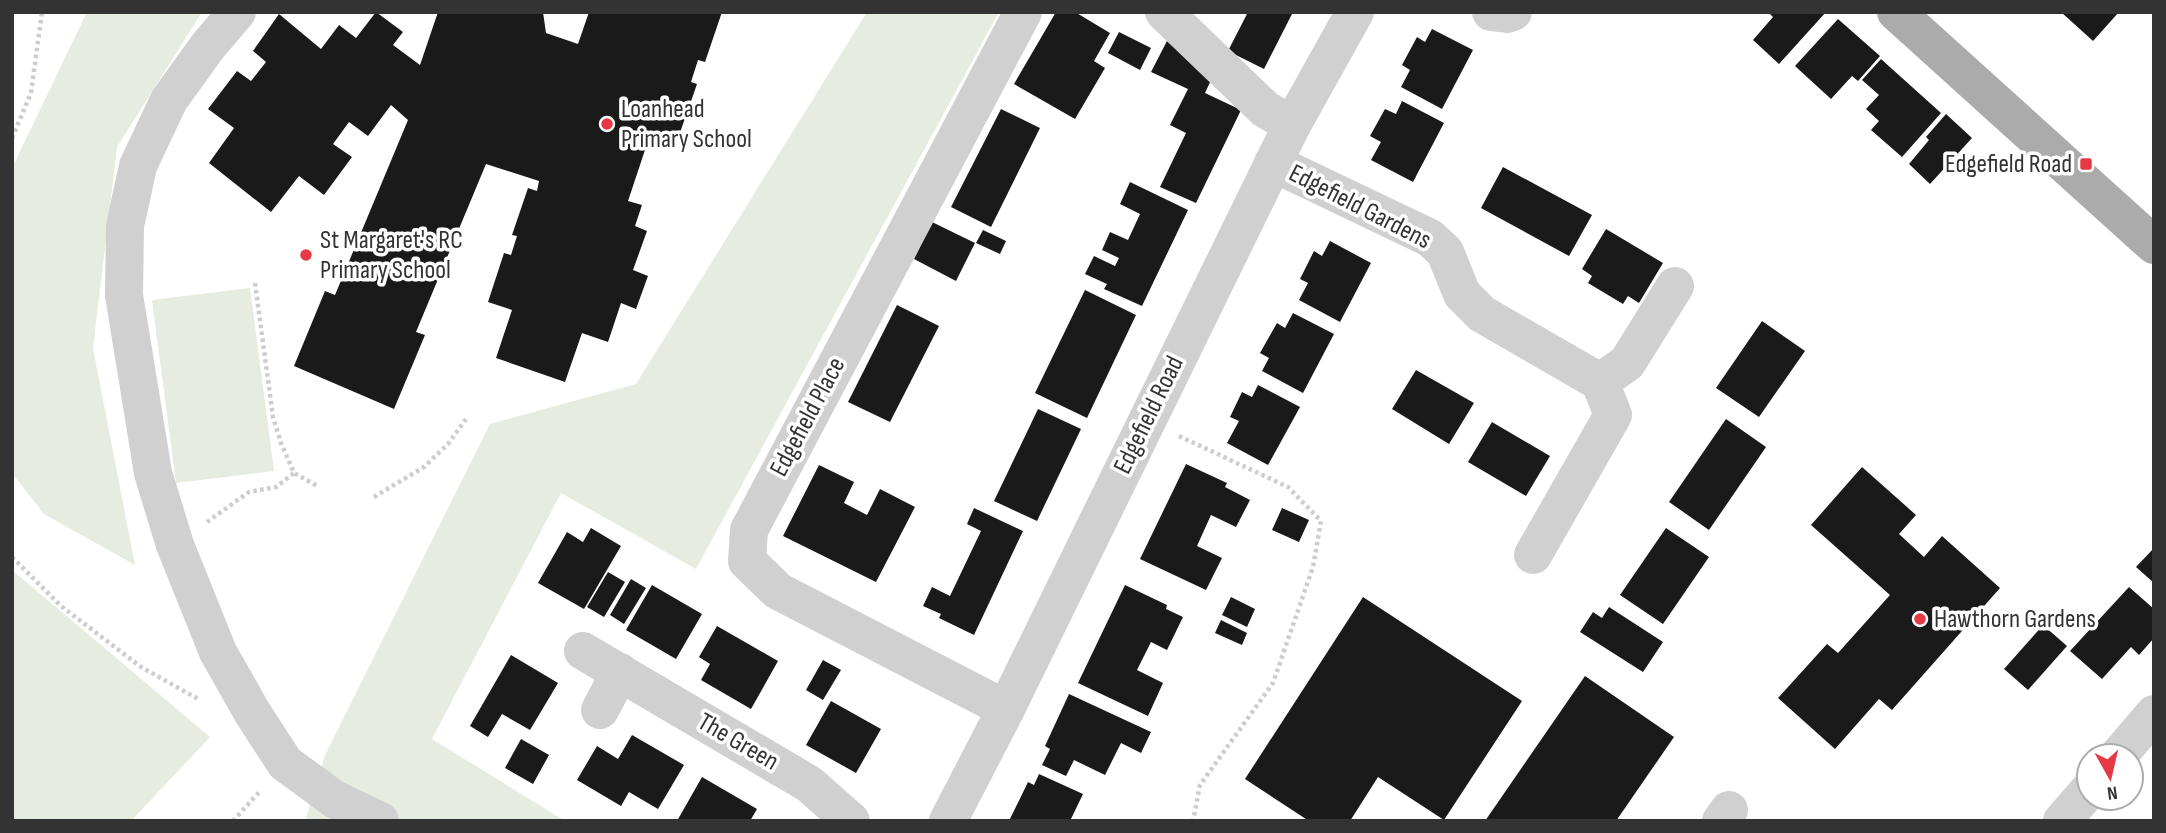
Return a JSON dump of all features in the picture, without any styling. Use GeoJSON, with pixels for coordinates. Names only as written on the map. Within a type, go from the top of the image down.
{"type":"FeatureCollection","features":[{"type":"Feature","properties":{"kind":"main road"},"geometry":{"type":"LineString","coordinates":[[1896,12],[2154,245]]}},
{"type":"Feature","properties":{"kind":"street"},"geometry":{"type":"LineString","coordinates":[[237,12],[208,46],[169,100],[138,166],[125,226],[124,295],[153,473],[175,545],[219,652],[252,712],[285,763],[334,799],[380,821]]}},
{"type":"Feature","properties":{"kind":"street","name":"Edgefield Place"},"geometry":{"type":"LineString","coordinates":[[1006,709],[778,591],[747,561],[748,530],[1023,12]]}},
{"type":"Feature","properties":{"kind":"street"},"geometry":{"type":"LineString","coordinates":[[1164,12],[1265,109],[1292,125]]}},
{"type":"Feature","properties":{"kind":"street","name":"Edgefield Road"},"geometry":{"type":"LineString","coordinates":[[948,821],[1006,709],[1292,125],[1355,12]]}},
{"type":"Feature","properties":{"kind":"street"},"geometry":{"type":"LineString","coordinates":[[1491,12],[1513,12]]}},
{"type":"Feature","properties":{"kind":"street","name":"Edgefield Gardens"},"geometry":{"type":"LineString","coordinates":[[1273,163],[1430,238],[1445,252],[1462,294],[1482,314],[1601,382]]}},
{"type":"Feature","properties":{"kind":"street"},"geometry":{"type":"LineString","coordinates":[[1533,555],[1613,415],[1601,382],[1627,363],[1675,286]]}},
{"type":"Feature","properties":{"kind":"street","name":"The Green"},"geometry":{"type":"LineString","coordinates":[[583,651],[809,783],[850,821]]}},
{"type":"Feature","properties":{"kind":"street"},"geometry":{"type":"LineString","coordinates":[[600,710],[620,672]]}},
{"type":"Feature","properties":{"kind":"street"},"geometry":{"type":"LineString","coordinates":[[2130,742],[2154,714]]}},
{"type":"Feature","properties":{"kind":"street"},"geometry":{"type":"LineString","coordinates":[[2062,821],[2075,806]]}},
{"type":"Feature","properties":{"kind":"path"},"geometry":{"type":"LineString","coordinates":[[12,138],[32,93],[42,12]]}},
{"type":"Feature","properties":{"kind":"path"},"geometry":{"type":"LineString","coordinates":[[255,283],[273,417],[281,443],[294,473],[320,487]]}},
{"type":"Feature","properties":{"kind":"path"},"geometry":{"type":"LineString","coordinates":[[374,497],[424,467],[448,444],[466,419]]}},
{"type":"Feature","properties":{"kind":"path"},"geometry":{"type":"LineString","coordinates":[[1147,421],[1288,487],[1321,521],[1313,567],[1273,683],[1200,785],[1193,821]]}},
{"type":"Feature","properties":{"kind":"path"},"geometry":{"type":"LineString","coordinates":[[175,545],[249,492],[276,488],[294,473]]}},
{"type":"Feature","properties":{"kind":"path"},"geometry":{"type":"LineString","coordinates":[[12,557],[61,606],[141,667],[214,707],[252,712]]}},
{"type":"Feature","properties":{"kind":"shaded area"},"geometry":{"type":"Polygon","coordinates":[[[87,12],[202,12],[117,147],[93,348],[135,565],[44,514],[12,473],[12,168],[87,12]]]}},
{"type":"Feature","properties":{"kind":"shaded area"},"geometry":{"type":"Polygon","coordinates":[[[867,12],[999,12],[696,569],[561,493],[432,739],[565,821],[305,821],[325,755],[490,424],[636,384],[867,12]]]}},
{"type":"Feature","properties":{"kind":"shaded area"},"geometry":{"type":"Polygon","coordinates":[[[250,288],[274,471],[176,483],[152,300],[250,288]]]}},
{"type":"Feature","properties":{"kind":"shaded area"},"geometry":{"type":"Polygon","coordinates":[[[12,570],[210,737],[131,821],[12,821],[12,570]]]}},
{"type":"Feature","properties":{"kind":"building"},"geometry":{"type":"Polygon","coordinates":[[[376,12],[403,32],[393,45],[420,65],[438,12],[543,12],[546,33],[578,44],[589,12],[722,12],[705,62],[698,60],[691,82],[697,84],[676,144],[650,135],[628,201],[642,205],[635,226],[647,231],[633,270],[648,276],[636,309],[621,303],[608,342],[582,333],[565,382],[496,358],[512,310],[488,302],[504,253],[511,255],[517,236],[512,235],[528,188],[537,191],[539,181],[486,164],[416,332],[425,335],[394,409],[294,366],[325,291],[335,295],[408,120],[391,105],[368,136],[349,122],[333,144],[352,157],[324,195],[299,176],[271,212],[209,163],[234,128],[208,109],[237,71],[251,81],[266,62],[253,51],[279,14],[321,49],[339,25],[356,38],[376,12]]]}},
{"type":"Feature","properties":{"kind":"building"},"geometry":{"type":"Polygon","coordinates":[[[1056,12],[1075,12],[1110,33],[1094,61],[1105,68],[1075,119],[1014,84],[1056,12]]]}},
{"type":"Feature","properties":{"kind":"building"},"geometry":{"type":"Polygon","coordinates":[[[1248,12],[1293,12],[1264,69],[1228,51],[1248,12]]]}},
{"type":"Feature","properties":{"kind":"building"},"geometry":{"type":"Polygon","coordinates":[[[1768,12],[1826,12],[1779,64],[1753,40],[1773,17],[1768,12]]]}},
{"type":"Feature","properties":{"kind":"building"},"geometry":{"type":"Polygon","coordinates":[[[2061,12],[2119,12],[2093,41],[2061,12]]]}},
{"type":"Feature","properties":{"kind":"building"},"geometry":{"type":"Polygon","coordinates":[[[1838,19],[1880,56],[1858,81],[1852,76],[1831,99],[1795,66],[1838,19]]]}},
{"type":"Feature","properties":{"kind":"building"},"geometry":{"type":"Polygon","coordinates":[[[1432,29],[1473,50],[1442,109],[1401,87],[1410,70],[1402,65],[1417,37],[1425,42],[1432,29]]]}},
{"type":"Feature","properties":{"kind":"building"},"geometry":{"type":"Polygon","coordinates":[[[1119,32],[1151,48],[1140,70],[1108,53],[1119,32]]]}},
{"type":"Feature","properties":{"kind":"building"},"geometry":{"type":"Polygon","coordinates":[[[1167,41],[1212,78],[1205,93],[1241,110],[1196,203],[1160,187],[1186,133],[1170,125],[1188,89],[1151,72],[1167,41]]]}},
{"type":"Feature","properties":{"kind":"building"},"geometry":{"type":"Polygon","coordinates":[[[1881,59],[1941,113],[1902,157],[1871,130],[1879,121],[1866,109],[1879,95],[1862,80],[1881,59]]]}},
{"type":"Feature","properties":{"kind":"building"},"geometry":{"type":"Polygon","coordinates":[[[1402,101],[1444,123],[1413,182],[1371,160],[1381,142],[1370,136],[1385,109],[1396,114],[1402,101]]]}},
{"type":"Feature","properties":{"kind":"building"},"geometry":{"type":"Polygon","coordinates":[[[1001,109],[1040,128],[991,227],[951,207],[1001,109]]]}},
{"type":"Feature","properties":{"kind":"building"},"geometry":{"type":"Polygon","coordinates":[[[1946,114],[1972,138],[1930,184],[1909,164],[1929,140],[1926,137],[1946,114]]]}},
{"type":"Feature","properties":{"kind":"building"},"geometry":{"type":"Polygon","coordinates":[[[1503,167],[1592,215],[1569,256],[1481,208],[1503,167]]]}},
{"type":"Feature","properties":{"kind":"building"},"geometry":{"type":"Polygon","coordinates":[[[1130,182],[1188,210],[1142,306],[1104,289],[1107,284],[1085,274],[1094,256],[1115,266],[1119,258],[1102,250],[1110,232],[1128,240],[1140,214],[1120,204],[1130,182]]]}},
{"type":"Feature","properties":{"kind":"building"},"geometry":{"type":"Polygon","coordinates":[[[932,222],[975,243],[956,281],[914,259],[932,222]]]}},
{"type":"Feature","properties":{"kind":"building"},"geometry":{"type":"Polygon","coordinates":[[[1606,229],[1663,263],[1639,303],[1628,296],[1623,304],[1588,283],[1592,276],[1582,269],[1606,229]]]}},
{"type":"Feature","properties":{"kind":"building"},"geometry":{"type":"Polygon","coordinates":[[[983,230],[1006,241],[1000,254],[976,243],[983,230]]]}},
{"type":"Feature","properties":{"kind":"building"},"geometry":{"type":"Polygon","coordinates":[[[1330,241],[1371,263],[1340,322],[1299,300],[1308,283],[1300,279],[1314,251],[1322,256],[1330,241]]]}},
{"type":"Feature","properties":{"kind":"building"},"geometry":{"type":"Polygon","coordinates":[[[1085,290],[1136,315],[1087,418],[1035,393],[1085,290]]]}},
{"type":"Feature","properties":{"kind":"building"},"geometry":{"type":"Polygon","coordinates":[[[897,305],[939,326],[890,422],[848,402],[897,305]]]}},
{"type":"Feature","properties":{"kind":"building"},"geometry":{"type":"Polygon","coordinates":[[[1293,313],[1334,334],[1303,393],[1262,371],[1269,358],[1260,353],[1277,323],[1285,328],[1293,313]]]}},
{"type":"Feature","properties":{"kind":"building"},"geometry":{"type":"Polygon","coordinates":[[[1762,321],[1805,351],[1759,417],[1716,388],[1762,321]]]}},
{"type":"Feature","properties":{"kind":"building"},"geometry":{"type":"Polygon","coordinates":[[[1416,370],[1474,403],[1449,444],[1392,409],[1416,370]]]}},
{"type":"Feature","properties":{"kind":"building"},"geometry":{"type":"Polygon","coordinates":[[[1258,385],[1300,407],[1268,465],[1227,443],[1239,421],[1230,417],[1242,392],[1252,397],[1258,385]]]}},
{"type":"Feature","properties":{"kind":"building"},"geometry":{"type":"Polygon","coordinates":[[[1038,409],[1081,429],[1037,521],[994,501],[1038,409]]]}},
{"type":"Feature","properties":{"kind":"building"},"geometry":{"type":"Polygon","coordinates":[[[1726,419],[1766,447],[1709,530],[1669,502],[1726,419]]]}},
{"type":"Feature","properties":{"kind":"building"},"geometry":{"type":"Polygon","coordinates":[[[1492,422],[1550,456],[1526,496],[1468,462],[1492,422]]]}},
{"type":"Feature","properties":{"kind":"building"},"geometry":{"type":"Polygon","coordinates":[[[1186,464],[1227,483],[1225,487],[1250,500],[1236,527],[1211,515],[1197,546],[1222,558],[1206,590],[1140,559],[1186,464]]]}},
{"type":"Feature","properties":{"kind":"building"},"geometry":{"type":"Polygon","coordinates":[[[819,465],[854,482],[844,503],[867,515],[880,489],[915,507],[876,582],[783,536],[819,465]]]}},
{"type":"Feature","properties":{"kind":"building","name":"Hawthorn Gardens"},"geometry":{"type":"Polygon","coordinates":[[[1862,467],[1916,515],[1899,534],[1924,557],[1942,536],[2000,588],[1892,710],[1879,699],[1835,749],[1778,698],[1827,644],[1838,653],[1890,595],[1811,525],[1862,467]]]}},
{"type":"Feature","properties":{"kind":"building"},"geometry":{"type":"Polygon","coordinates":[[[974,508],[1023,531],[974,635],[939,618],[941,614],[923,606],[932,587],[950,596],[981,531],[967,524],[974,508]]]}},
{"type":"Feature","properties":{"kind":"building"},"geometry":{"type":"Polygon","coordinates":[[[1282,508],[1309,520],[1299,542],[1272,530],[1282,508]]]}},
{"type":"Feature","properties":{"kind":"building"},"geometry":{"type":"Polygon","coordinates":[[[591,528],[621,546],[584,609],[538,583],[567,532],[583,542],[591,528]]]}},
{"type":"Feature","properties":{"kind":"building"},"geometry":{"type":"Polygon","coordinates":[[[1666,528],[1709,557],[1663,624],[1620,595],[1666,528]]]}},
{"type":"Feature","properties":{"kind":"building"},"geometry":{"type":"Polygon","coordinates":[[[2154,548],[2154,583],[2136,567],[2154,548]]]}},
{"type":"Feature","properties":{"kind":"building"},"geometry":{"type":"Polygon","coordinates":[[[608,572],[625,582],[604,617],[587,607],[608,572]]]}},
{"type":"Feature","properties":{"kind":"building"},"geometry":{"type":"Polygon","coordinates":[[[631,579],[646,588],[624,624],[610,615],[631,579]]]}},
{"type":"Feature","properties":{"kind":"building"},"geometry":{"type":"Polygon","coordinates":[[[652,585],[702,614],[676,659],[626,630],[652,585]]]}},
{"type":"Feature","properties":{"kind":"building"},"geometry":{"type":"Polygon","coordinates":[[[1125,585],[1167,605],[1166,609],[1183,617],[1167,650],[1151,642],[1137,670],[1163,683],[1148,716],[1078,683],[1125,585]]]}},
{"type":"Feature","properties":{"kind":"building"},"geometry":{"type":"Polygon","coordinates":[[[2129,587],[2154,609],[2154,638],[2139,655],[2131,647],[2102,679],[2070,651],[2129,587]]]}},
{"type":"Feature","properties":{"kind":"building"},"geometry":{"type":"Polygon","coordinates":[[[1231,597],[1255,609],[1247,627],[1222,615],[1231,597]]]}},
{"type":"Feature","properties":{"kind":"building"},"geometry":{"type":"Polygon","coordinates":[[[1363,597],[1522,701],[1444,820],[1378,777],[1350,821],[1309,821],[1245,779],[1363,597]]]}},
{"type":"Feature","properties":{"kind":"building"},"geometry":{"type":"Polygon","coordinates":[[[1609,607],[1663,642],[1643,672],[1580,632],[1593,612],[1602,618],[1609,607]]]}},
{"type":"Feature","properties":{"kind":"building"},"geometry":{"type":"Polygon","coordinates":[[[1221,620],[1247,633],[1242,645],[1215,633],[1221,620]]]}},
{"type":"Feature","properties":{"kind":"building"},"geometry":{"type":"Polygon","coordinates":[[[2043,625],[2067,646],[2028,690],[2004,669],[2043,625]]]}},
{"type":"Feature","properties":{"kind":"building"},"geometry":{"type":"Polygon","coordinates":[[[717,626],[778,661],[751,709],[701,680],[710,664],[699,657],[717,626]]]}},
{"type":"Feature","properties":{"kind":"building"},"geometry":{"type":"Polygon","coordinates":[[[511,655],[558,683],[530,730],[502,714],[488,737],[470,726],[511,655]]]}},
{"type":"Feature","properties":{"kind":"building"},"geometry":{"type":"Polygon","coordinates":[[[823,660],[841,670],[823,700],[806,690],[823,660]]]}},
{"type":"Feature","properties":{"kind":"building"},"geometry":{"type":"Polygon","coordinates":[[[1585,676],[1674,737],[1616,821],[1485,821],[1585,676]]]}},
{"type":"Feature","properties":{"kind":"building"},"geometry":{"type":"Polygon","coordinates":[[[1069,694],[1151,732],[1141,753],[1121,743],[1105,775],[1074,760],[1066,776],[1042,765],[1050,749],[1045,746],[1069,694]]]}},
{"type":"Feature","properties":{"kind":"building"},"geometry":{"type":"Polygon","coordinates":[[[831,701],[881,729],[856,773],[806,745],[831,701]]]}},
{"type":"Feature","properties":{"kind":"building"},"geometry":{"type":"Polygon","coordinates":[[[632,735],[684,765],[658,809],[629,792],[621,806],[577,780],[597,746],[618,759],[632,735]]]}},
{"type":"Feature","properties":{"kind":"building"},"geometry":{"type":"Polygon","coordinates":[[[521,739],[549,755],[533,784],[505,768],[521,739]]]}},
{"type":"Feature","properties":{"kind":"building"},"geometry":{"type":"Polygon","coordinates":[[[1039,774],[1083,794],[1070,821],[1009,821],[1028,782],[1034,785],[1039,774]]]}},
{"type":"Feature","properties":{"kind":"building"},"geometry":{"type":"Polygon","coordinates":[[[702,777],[757,809],[750,821],[677,821],[702,777]]]}},
{"type":"Feature","properties":{"kind":"place","name":"Loanhead Primary School"},"geometry":{"type":"Point","coordinates":[607,124]}},
{"type":"Feature","properties":{"kind":"place","name":"Edgefield Road"},"geometry":{"type":"Point","coordinates":[2086,164]}},
{"type":"Feature","properties":{"kind":"place","name":"St Margaret's RC Primary School"},"geometry":{"type":"Point","coordinates":[306,255]}},
{"type":"Feature","properties":{"kind":"place","name":"Hawthorn Gardens"},"geometry":{"type":"Point","coordinates":[1920,619]}}]}
